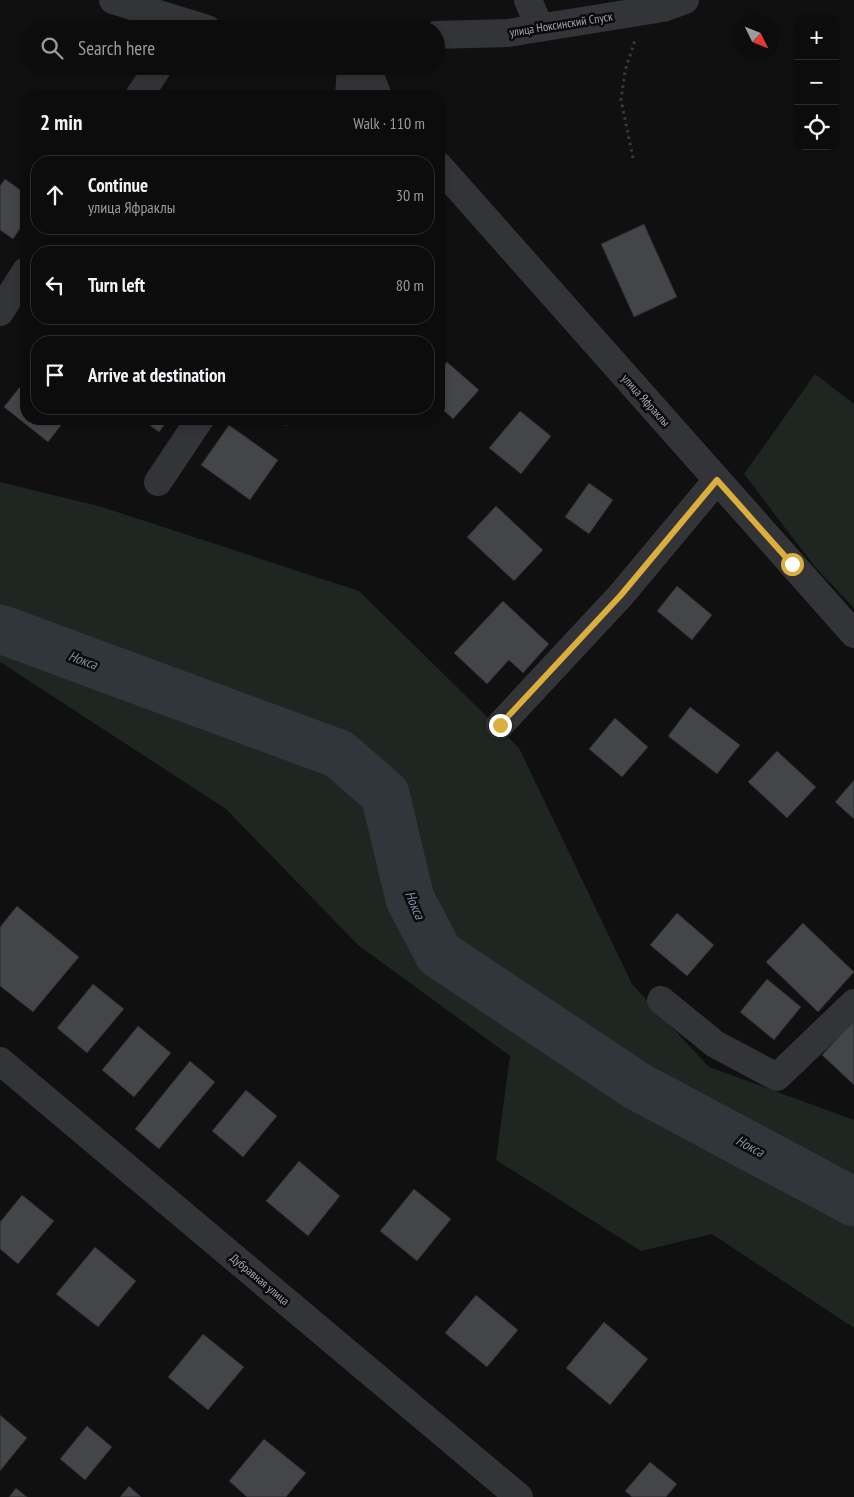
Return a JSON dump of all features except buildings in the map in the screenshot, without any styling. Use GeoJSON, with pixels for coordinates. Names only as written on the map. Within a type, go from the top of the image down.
{"type":"FeatureCollection","features":[{"type":"Feature","properties":{"kind":"street"},"geometry":{"type":"LineString","coordinates":[[113,0],[172,20]]}},
{"type":"Feature","properties":{"kind":"street"},"geometry":{"type":"LineString","coordinates":[[528,0],[540,28]]}},
{"type":"Feature","properties":{"kind":"street","name":"улица Ноксинский Спуск"},"geometry":{"type":"LineString","coordinates":[[445,35],[508,33],[662,8],[685,0]]}},
{"type":"Feature","properties":{"kind":"street"},"geometry":{"type":"LineString","coordinates":[[143,90],[153,75]]}},
{"type":"Feature","properties":{"kind":"street"},"geometry":{"type":"LineString","coordinates":[[349,90],[350,75]]}},
{"type":"Feature","properties":{"kind":"street"},"geometry":{"type":"LineString","coordinates":[[370,75],[376,90]]}},
{"type":"Feature","properties":{"kind":"street","name":"улица Яфраклы"},"geometry":{"type":"LineString","coordinates":[[445,173],[854,634]]}},
{"type":"Feature","properties":{"kind":"street"},"geometry":{"type":"LineString","coordinates":[[0,312],[20,281]]}},
{"type":"Feature","properties":{"kind":"street"},"geometry":{"type":"LineString","coordinates":[[158,482],[196,425]]}},
{"type":"Feature","properties":{"kind":"street"},"geometry":{"type":"LineString","coordinates":[[500,725],[621,595],[717,480]]}},
{"type":"Feature","properties":{"kind":"street"},"geometry":{"type":"LineString","coordinates":[[661,1000],[714,1044],[777,1077],[812,1046],[854,1003]]}},
{"type":"Feature","properties":{"kind":"street","name":"Дубравная улица"},"geometry":{"type":"LineString","coordinates":[[0,1061],[519,1497]]}},
{"type":"Feature","properties":{"kind":"path"},"geometry":{"type":"LineString","coordinates":[[634,158],[621,100],[625,71],[644,11]]}},
{"type":"Feature","properties":{"kind":"shaded area"},"geometry":{"type":"Polygon","coordinates":[[[815,374],[854,404],[854,608],[816,568],[744,474],[815,374]]]}},
{"type":"Feature","properties":{"kind":"shaded area"},"geometry":{"type":"Polygon","coordinates":[[[0,482],[102,507],[359,591],[519,748],[632,984],[709,1067],[854,1120],[854,1328],[712,1234],[641,1251],[496,1160],[510,1056],[358,945],[226,809],[0,662],[0,482]]]}},
{"type":"Feature","properties":{"kind":"waterway","name":"Нокса"},"geometry":{"type":"LineString","coordinates":[[0,629],[339,754],[385,794],[410,899],[439,954],[637,1086],[854,1202]]}},
{"type":"Feature","properties":{"kind":"route"},"geometry":{"type":"LineString","coordinates":[[500,725],[621,595],[717,480],[792,564]]}}]}
